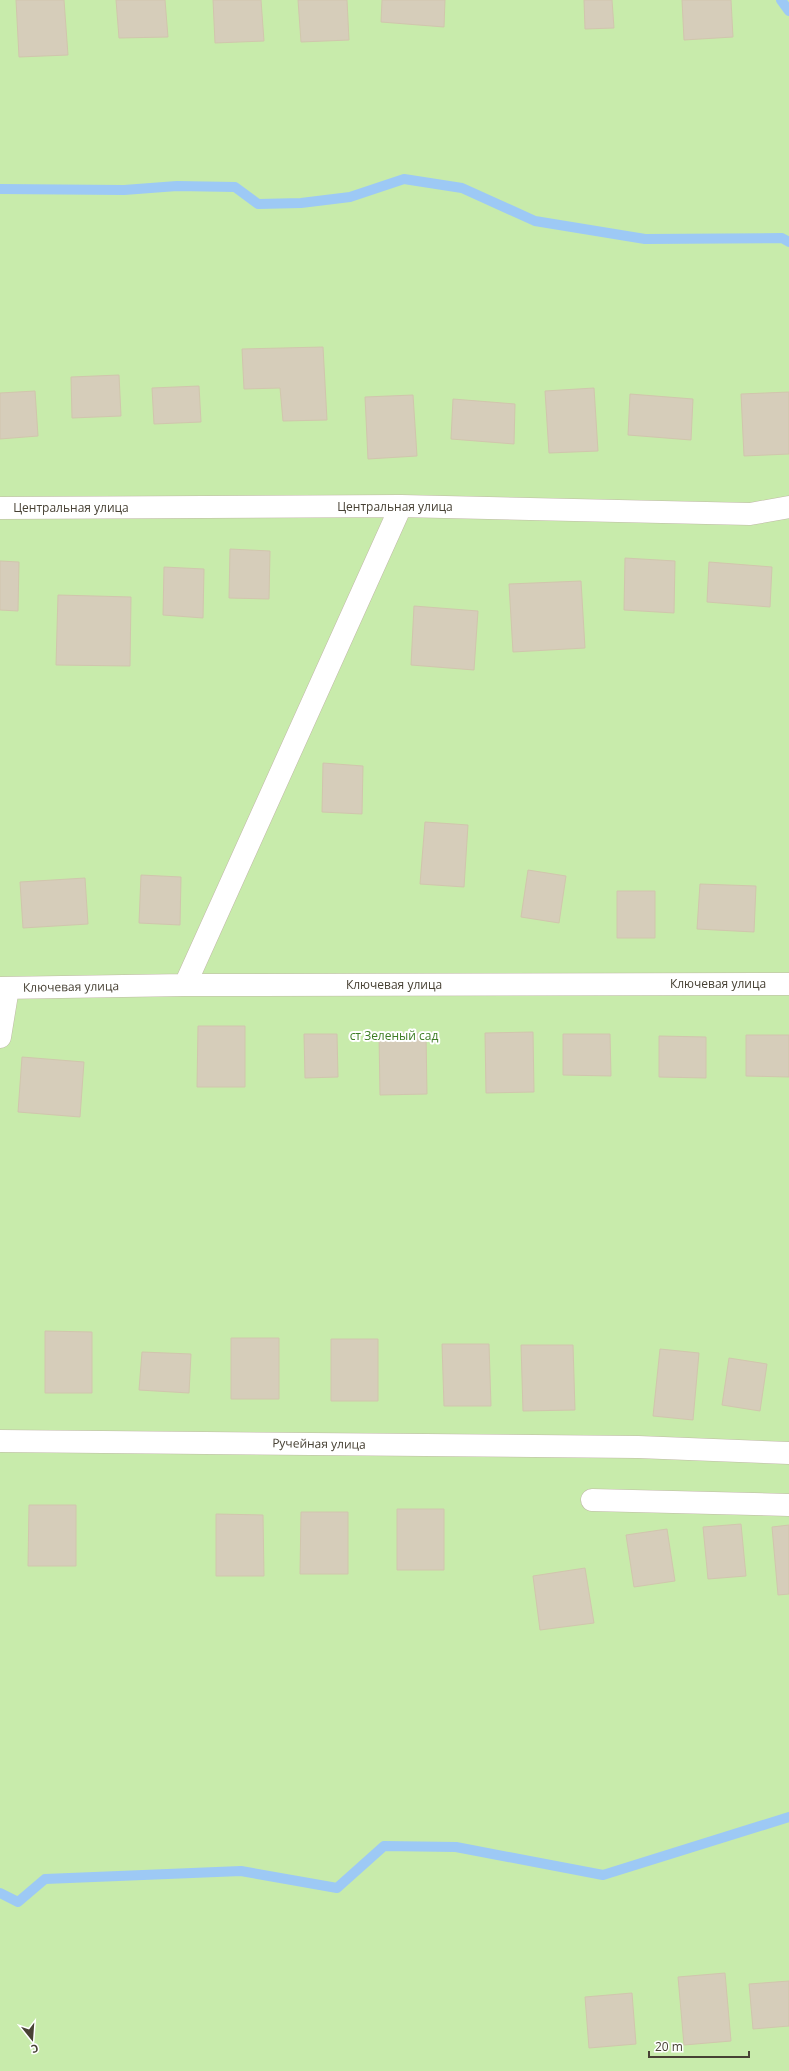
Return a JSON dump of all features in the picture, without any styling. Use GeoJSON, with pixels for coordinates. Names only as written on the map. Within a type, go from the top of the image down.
{"type":"FeatureCollection","features":[{"type":"Feature","properties":{"kind":"street","name":"Центральная улица"},"geometry":{"type":"LineString","coordinates":[[0,508],[401,506],[750,514],[789,507]]}},
{"type":"Feature","properties":{"kind":"street"},"geometry":{"type":"LineString","coordinates":[[185,985],[401,506]]}},
{"type":"Feature","properties":{"kind":"street","name":"Ключевая улица"},"geometry":{"type":"LineString","coordinates":[[4,988],[185,985],[789,984]]}},
{"type":"Feature","properties":{"kind":"street"},"geometry":{"type":"LineString","coordinates":[[0,1037],[4,988]]}},
{"type":"Feature","properties":{"kind":"street","name":"Ручейная улица"},"geometry":{"type":"LineString","coordinates":[[0,1441],[638,1447],[789,1453]]}},
{"type":"Feature","properties":{"kind":"street"},"geometry":{"type":"LineString","coordinates":[[592,1500],[789,1505]]}},
{"type":"Feature","properties":{"kind":"green space","name":"ст Зеленый сад"},"geometry":{"type":"Polygon","coordinates":[[[0,0],[789,0],[789,2071],[0,2071],[0,0]]]}},
{"type":"Feature","properties":{"kind":"building"},"geometry":{"type":"Polygon","coordinates":[[[16,0],[64,0],[68,55],[19,57],[16,0]]]}},
{"type":"Feature","properties":{"kind":"building"},"geometry":{"type":"Polygon","coordinates":[[[116,0],[165,0],[168,37],[119,38],[116,0]]]}},
{"type":"Feature","properties":{"kind":"building"},"geometry":{"type":"Polygon","coordinates":[[[213,0],[261,0],[264,41],[215,43],[213,0]]]}},
{"type":"Feature","properties":{"kind":"building"},"geometry":{"type":"Polygon","coordinates":[[[298,0],[347,0],[349,40],[301,42],[298,0]]]}},
{"type":"Feature","properties":{"kind":"building"},"geometry":{"type":"Polygon","coordinates":[[[382,0],[445,0],[444,27],[381,22],[382,0]]]}},
{"type":"Feature","properties":{"kind":"building"},"geometry":{"type":"Polygon","coordinates":[[[584,0],[612,0],[614,28],[585,29],[584,0]]]}},
{"type":"Feature","properties":{"kind":"building"},"geometry":{"type":"Polygon","coordinates":[[[682,0],[731,0],[733,37],[684,40],[682,0]]]}},
{"type":"Feature","properties":{"kind":"building"},"geometry":{"type":"Polygon","coordinates":[[[323,347],[327,420],[283,421],[280,388],[244,389],[242,349],[323,347]]]}},
{"type":"Feature","properties":{"kind":"building"},"geometry":{"type":"Polygon","coordinates":[[[119,375],[121,416],[72,418],[71,377],[119,375]]]}},
{"type":"Feature","properties":{"kind":"building"},"geometry":{"type":"Polygon","coordinates":[[[199,386],[201,422],[154,424],[152,388],[199,386]]]}},
{"type":"Feature","properties":{"kind":"building"},"geometry":{"type":"Polygon","coordinates":[[[594,388],[598,451],[549,453],[545,391],[594,388]]]}},
{"type":"Feature","properties":{"kind":"building"},"geometry":{"type":"Polygon","coordinates":[[[35,391],[38,436],[0,439],[0,393],[35,391]]]}},
{"type":"Feature","properties":{"kind":"building"},"geometry":{"type":"Polygon","coordinates":[[[789,392],[789,454],[744,456],[741,394],[789,392]]]}},
{"type":"Feature","properties":{"kind":"building"},"geometry":{"type":"Polygon","coordinates":[[[630,394],[693,399],[691,440],[628,435],[630,394]]]}},
{"type":"Feature","properties":{"kind":"building"},"geometry":{"type":"Polygon","coordinates":[[[413,395],[417,456],[368,459],[365,397],[413,395]]]}},
{"type":"Feature","properties":{"kind":"building"},"geometry":{"type":"Polygon","coordinates":[[[453,399],[515,404],[514,444],[451,439],[453,399]]]}},
{"type":"Feature","properties":{"kind":"building"},"geometry":{"type":"Polygon","coordinates":[[[230,549],[270,551],[269,599],[229,598],[230,549]]]}},
{"type":"Feature","properties":{"kind":"building"},"geometry":{"type":"Polygon","coordinates":[[[625,558],[675,561],[674,613],[624,610],[625,558]]]}},
{"type":"Feature","properties":{"kind":"building"},"geometry":{"type":"Polygon","coordinates":[[[0,561],[19,562],[18,611],[0,610],[0,561]]]}},
{"type":"Feature","properties":{"kind":"building"},"geometry":{"type":"Polygon","coordinates":[[[709,562],[772,567],[770,607],[707,602],[709,562]]]}},
{"type":"Feature","properties":{"kind":"building"},"geometry":{"type":"Polygon","coordinates":[[[164,567],[204,569],[203,618],[163,615],[164,567]]]}},
{"type":"Feature","properties":{"kind":"building"},"geometry":{"type":"Polygon","coordinates":[[[581,581],[585,648],[513,652],[509,584],[581,581]]]}},
{"type":"Feature","properties":{"kind":"building"},"geometry":{"type":"Polygon","coordinates":[[[58,595],[131,597],[130,666],[56,665],[58,595]]]}},
{"type":"Feature","properties":{"kind":"building"},"geometry":{"type":"Polygon","coordinates":[[[414,606],[478,611],[474,670],[411,665],[414,606]]]}},
{"type":"Feature","properties":{"kind":"building"},"geometry":{"type":"Polygon","coordinates":[[[323,763],[363,766],[362,814],[322,812],[323,763]]]}},
{"type":"Feature","properties":{"kind":"building"},"geometry":{"type":"Polygon","coordinates":[[[425,822],[468,825],[464,887],[420,884],[425,822]]]}},
{"type":"Feature","properties":{"kind":"building"},"geometry":{"type":"Polygon","coordinates":[[[528,870],[566,876],[559,923],[521,917],[528,870]]]}},
{"type":"Feature","properties":{"kind":"building"},"geometry":{"type":"Polygon","coordinates":[[[141,875],[181,877],[180,925],[139,923],[141,875]]]}},
{"type":"Feature","properties":{"kind":"building"},"geometry":{"type":"Polygon","coordinates":[[[85,878],[88,924],[23,928],[20,882],[85,878]]]}},
{"type":"Feature","properties":{"kind":"building"},"geometry":{"type":"Polygon","coordinates":[[[700,884],[756,886],[754,932],[697,929],[700,884]]]}},
{"type":"Feature","properties":{"kind":"building"},"geometry":{"type":"Polygon","coordinates":[[[617,891],[655,891],[655,938],[617,938],[617,891]]]}},
{"type":"Feature","properties":{"kind":"building"},"geometry":{"type":"Polygon","coordinates":[[[198,1026],[245,1026],[245,1087],[197,1087],[198,1026]]]}},
{"type":"Feature","properties":{"kind":"building"},"geometry":{"type":"Polygon","coordinates":[[[533,1032],[534,1092],[486,1093],[485,1033],[533,1032]]]}},
{"type":"Feature","properties":{"kind":"building"},"geometry":{"type":"Polygon","coordinates":[[[426,1033],[427,1094],[380,1095],[379,1034],[426,1033]]]}},
{"type":"Feature","properties":{"kind":"building"},"geometry":{"type":"Polygon","coordinates":[[[304,1034],[337,1034],[338,1077],[305,1078],[304,1034]]]}},
{"type":"Feature","properties":{"kind":"building"},"geometry":{"type":"Polygon","coordinates":[[[563,1034],[610,1034],[611,1076],[563,1075],[563,1034]]]}},
{"type":"Feature","properties":{"kind":"building"},"geometry":{"type":"Polygon","coordinates":[[[746,1035],[789,1035],[789,1077],[746,1076],[746,1035]]]}},
{"type":"Feature","properties":{"kind":"building"},"geometry":{"type":"Polygon","coordinates":[[[659,1036],[706,1037],[706,1078],[659,1077],[659,1036]]]}},
{"type":"Feature","properties":{"kind":"building"},"geometry":{"type":"Polygon","coordinates":[[[22,1057],[84,1062],[80,1117],[18,1112],[22,1057]]]}},
{"type":"Feature","properties":{"kind":"building"},"geometry":{"type":"Polygon","coordinates":[[[45,1331],[92,1332],[92,1393],[45,1393],[45,1331]]]}},
{"type":"Feature","properties":{"kind":"building"},"geometry":{"type":"Polygon","coordinates":[[[231,1338],[279,1338],[279,1399],[231,1399],[231,1338]]]}},
{"type":"Feature","properties":{"kind":"building"},"geometry":{"type":"Polygon","coordinates":[[[331,1339],[378,1339],[378,1401],[331,1401],[331,1339]]]}},
{"type":"Feature","properties":{"kind":"building"},"geometry":{"type":"Polygon","coordinates":[[[442,1344],[489,1344],[491,1406],[444,1406],[442,1344]]]}},
{"type":"Feature","properties":{"kind":"building"},"geometry":{"type":"Polygon","coordinates":[[[521,1345],[573,1345],[575,1410],[523,1411],[521,1345]]]}},
{"type":"Feature","properties":{"kind":"building"},"geometry":{"type":"Polygon","coordinates":[[[660,1349],[699,1353],[693,1420],[653,1416],[660,1349]]]}},
{"type":"Feature","properties":{"kind":"building"},"geometry":{"type":"Polygon","coordinates":[[[142,1352],[191,1354],[189,1393],[139,1390],[142,1352]]]}},
{"type":"Feature","properties":{"kind":"building"},"geometry":{"type":"Polygon","coordinates":[[[729,1358],[767,1364],[760,1411],[722,1405],[729,1358]]]}},
{"type":"Feature","properties":{"kind":"building"},"geometry":{"type":"Polygon","coordinates":[[[29,1505],[76,1505],[76,1566],[28,1566],[29,1505]]]}},
{"type":"Feature","properties":{"kind":"building"},"geometry":{"type":"Polygon","coordinates":[[[397,1509],[444,1509],[444,1570],[397,1570],[397,1509]]]}},
{"type":"Feature","properties":{"kind":"building"},"geometry":{"type":"Polygon","coordinates":[[[301,1512],[348,1512],[348,1574],[300,1574],[301,1512]]]}},
{"type":"Feature","properties":{"kind":"building"},"geometry":{"type":"Polygon","coordinates":[[[216,1514],[263,1515],[264,1576],[216,1576],[216,1514]]]}},
{"type":"Feature","properties":{"kind":"building"},"geometry":{"type":"Polygon","coordinates":[[[741,1524],[746,1576],[708,1579],[703,1527],[741,1524]]]}},
{"type":"Feature","properties":{"kind":"building"},"geometry":{"type":"Polygon","coordinates":[[[789,1525],[789,1594],[778,1595],[772,1527],[789,1525]]]}},
{"type":"Feature","properties":{"kind":"building"},"geometry":{"type":"Polygon","coordinates":[[[667,1529],[675,1581],[634,1587],[626,1535],[667,1529]]]}},
{"type":"Feature","properties":{"kind":"building"},"geometry":{"type":"Polygon","coordinates":[[[585,1568],[594,1623],[540,1630],[533,1576],[585,1568]]]}},
{"type":"Feature","properties":{"kind":"building"},"geometry":{"type":"Polygon","coordinates":[[[725,1973],[731,2041],[684,2045],[678,1977],[725,1973]]]}},
{"type":"Feature","properties":{"kind":"building"},"geometry":{"type":"Polygon","coordinates":[[[789,1981],[789,2026],[753,2029],[749,1984],[789,1981]]]}},
{"type":"Feature","properties":{"kind":"building"},"geometry":{"type":"Polygon","coordinates":[[[632,1993],[636,2044],[589,2048],[585,1997],[632,1993]]]}},
{"type":"Feature","properties":{"kind":"waterway"},"geometry":{"type":"LineString","coordinates":[[781,0],[789,11]]}},
{"type":"Feature","properties":{"kind":"waterway"},"geometry":{"type":"LineString","coordinates":[[0,189],[124,190],[177,186],[235,187],[258,204],[301,203],[350,197],[404,179],[462,188],[535,221],[645,239],[782,238],[789,242]]}},
{"type":"Feature","properties":{"kind":"waterway"},"geometry":{"type":"LineString","coordinates":[[0,1893],[18,1902],[45,1879],[241,1871],[337,1888],[384,1846],[456,1847],[603,1875],[789,1817]]}}]}
